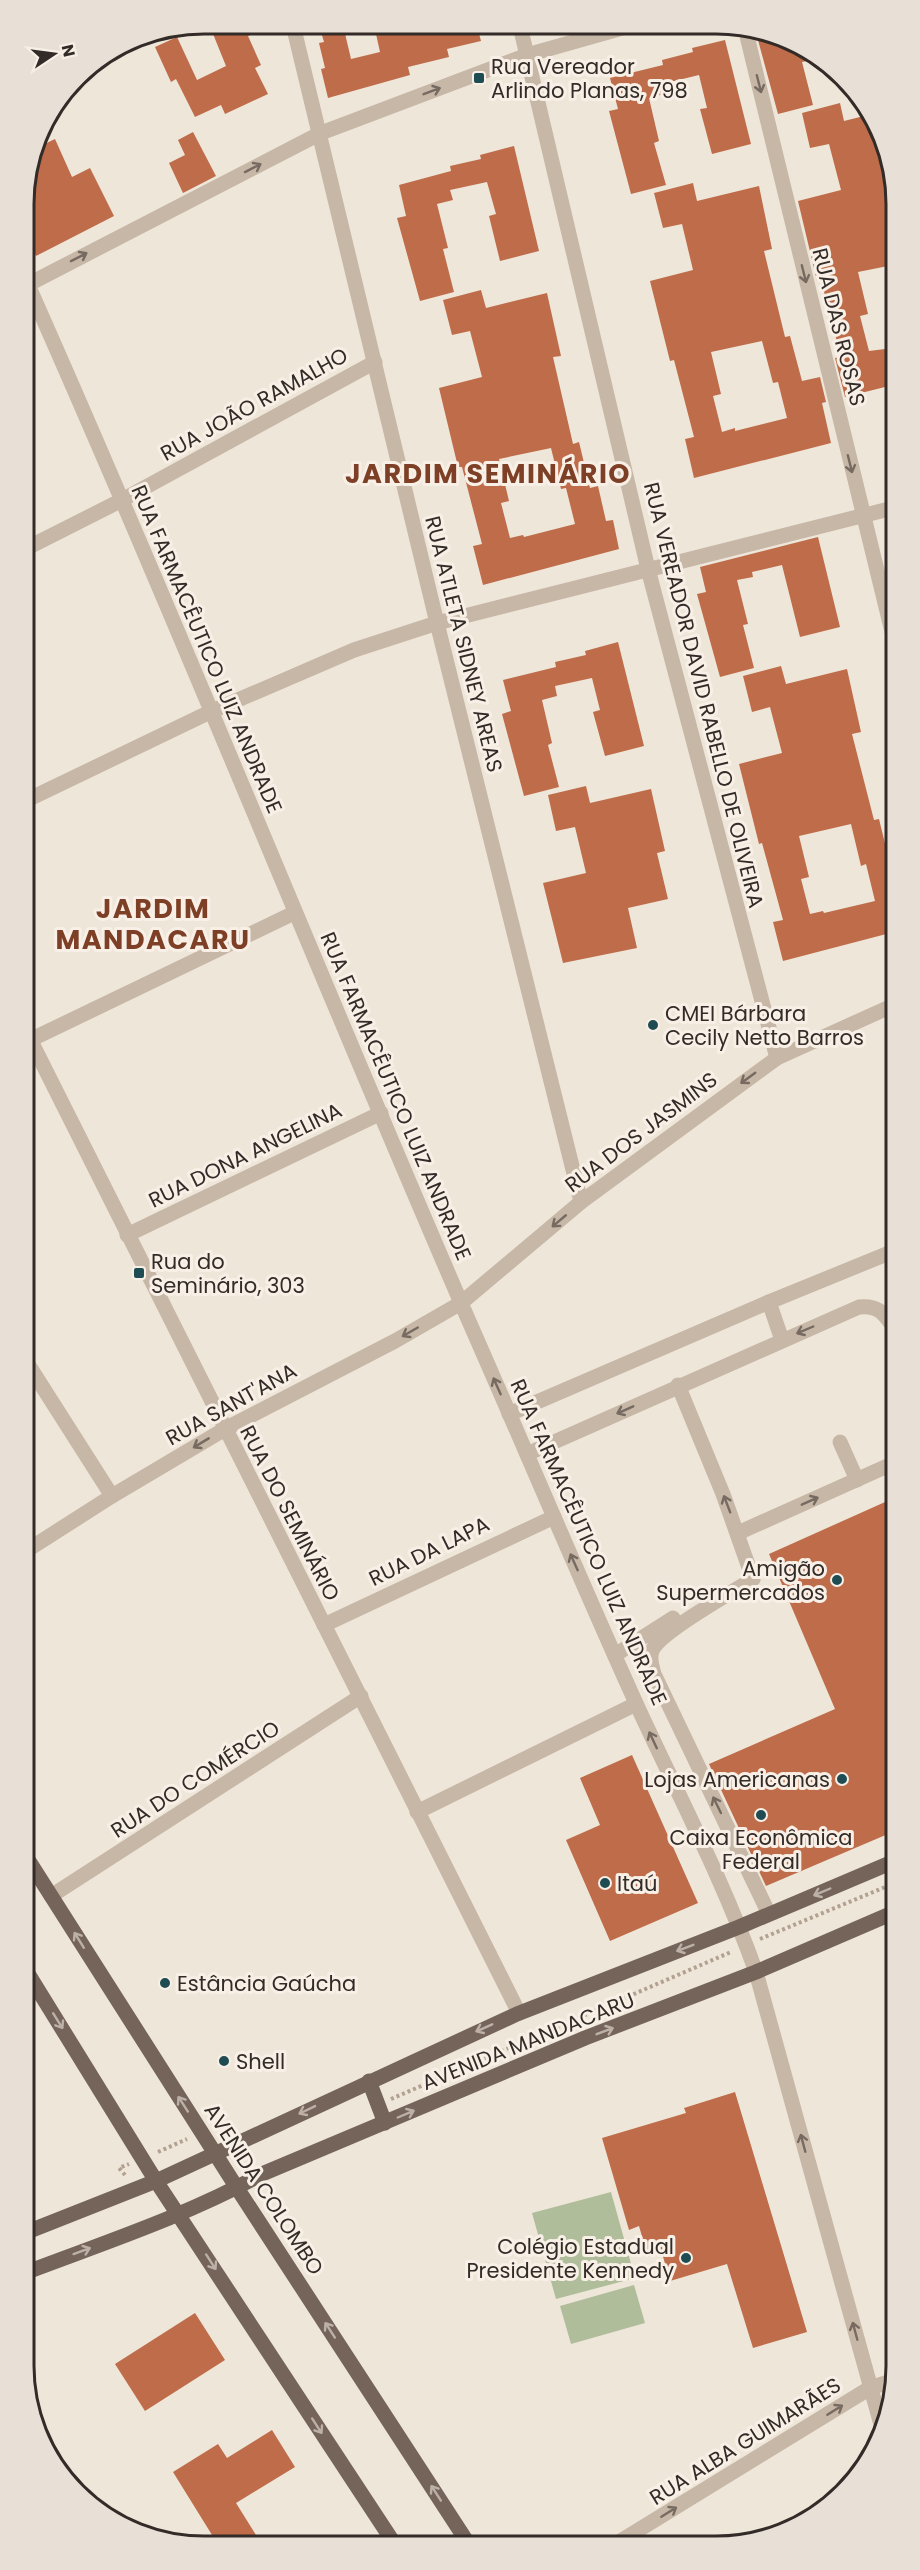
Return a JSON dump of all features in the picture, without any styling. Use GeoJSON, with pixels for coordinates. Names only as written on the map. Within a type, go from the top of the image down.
{"type":"FeatureCollection","features":[{"type":"Feature","properties":{"kind":"main road","name":"AVENIDA MANDACARU"},"geometry":{"type":"LineString","coordinates":[[34,2229],[156,2181],[369,2080],[519,2013],[739,1927],[885,1865]]}},
{"type":"Feature","properties":{"kind":"main road","name":"AVENIDA COLOMBO"},"geometry":{"type":"LineString","coordinates":[[34,1869],[237,2188],[464,2536]]}},
{"type":"Feature","properties":{"kind":"main road","name":"AVENIDA MANDACARU"},"geometry":{"type":"LineString","coordinates":[[34,2269],[179,2213],[237,2188],[262,2174],[585,2038],[756,1972],[885,1916]]}},
{"type":"Feature","properties":{"kind":"main road"},"geometry":{"type":"LineString","coordinates":[[34,1984],[156,2181],[390,2536]]}},
{"type":"Feature","properties":{"kind":"main road"},"geometry":{"type":"LineString","coordinates":[[369,2080],[385,2123]]}},
{"type":"Feature","properties":{"kind":"street","name":"RUA ATLETA SIDNEY AREAS"},"geometry":{"type":"LineString","coordinates":[[296,35],[437,623],[582,1203]]}},
{"type":"Feature","properties":{"kind":"street","name":"RUA VEREADOR DAVID RABELLO DE OLIVEIRA"},"geometry":{"type":"LineString","coordinates":[[522,35],[648,569],[777,1058]]}},
{"type":"Feature","properties":{"kind":"street"},"geometry":{"type":"LineString","coordinates":[[35,278],[321,133],[527,55],[598,35]]}},
{"type":"Feature","properties":{"kind":"street","name":"RUA DAS ROSAS"},"geometry":{"type":"LineString","coordinates":[[748,38],[886,608]]}},
{"type":"Feature","properties":{"kind":"street","name":"RUA FARMACÊUTICO LUIZ ANDRADE"},"geometry":{"type":"LineString","coordinates":[[35,303],[122,500],[294,913],[509,1414],[636,1704],[739,1927],[756,1972],[878,2415]]}},
{"type":"Feature","properties":{"kind":"street","name":"RUA JOÃO RAMALHO"},"geometry":{"type":"LineString","coordinates":[[35,544],[122,500],[375,362]]}},
{"type":"Feature","properties":{"kind":"street"},"geometry":{"type":"LineString","coordinates":[[35,796],[210,712],[354,650],[437,623],[886,510]]}},
{"type":"Feature","properties":{"kind":"street"},"geometry":{"type":"LineString","coordinates":[[35,1033],[294,913]]}},
{"type":"Feature","properties":{"kind":"street","name":"RUA DOS JASMINS"},"geometry":{"type":"LineString","coordinates":[[461,1303],[582,1203],[777,1058],[886,1009]]}},
{"type":"Feature","properties":{"kind":"street","name":"RUA DO SEMINÁRIO"},"geometry":{"type":"LineString","coordinates":[[35,1049],[519,2013]]}},
{"type":"Feature","properties":{"kind":"street","name":"RUA DONA ANGELINA"},"geometry":{"type":"LineString","coordinates":[[127,1235],[381,1113]]}},
{"type":"Feature","properties":{"kind":"street"},"geometry":{"type":"LineString","coordinates":[[509,1414],[886,1254]]}},
{"type":"Feature","properties":{"kind":"street"},"geometry":{"type":"LineString","coordinates":[[769,1302],[783,1340]]}},
{"type":"Feature","properties":{"kind":"street","name":"RUA SANT'ANA"},"geometry":{"type":"LineString","coordinates":[[34,1546],[112,1496],[225,1430],[395,1341],[461,1303]]}},
{"type":"Feature","properties":{"kind":"street"},"geometry":{"type":"LineString","coordinates":[[527,1454],[678,1385],[859,1307],[872,1305],[885,1314]]}},
{"type":"Feature","properties":{"kind":"street"},"geometry":{"type":"LineString","coordinates":[[34,1374],[112,1496]]}},
{"type":"Feature","properties":{"kind":"street"},"geometry":{"type":"LineString","coordinates":[[678,1385],[738,1533],[753,1579],[667,1634],[652,1650],[650,1662],[769,1914]]}},
{"type":"Feature","properties":{"kind":"street"},"geometry":{"type":"LineString","coordinates":[[840,1442],[857,1480]]}},
{"type":"Feature","properties":{"kind":"street"},"geometry":{"type":"LineString","coordinates":[[738,1533],[885,1467]]}},
{"type":"Feature","properties":{"kind":"street","name":"RUA DA LAPA"},"geometry":{"type":"LineString","coordinates":[[324,1625],[554,1517]]}},
{"type":"Feature","properties":{"kind":"street"},"geometry":{"type":"LineString","coordinates":[[615,1655],[750,1569]]}},
{"type":"Feature","properties":{"kind":"street","name":"RUA DO COMÉRCIO"},"geometry":{"type":"LineString","coordinates":[[51,1896],[361,1696]]}},
{"type":"Feature","properties":{"kind":"street"},"geometry":{"type":"LineString","coordinates":[[417,1812],[636,1704]]}},
{"type":"Feature","properties":{"kind":"street","name":"RUA ALBA GUIMARÃES"},"geometry":{"type":"LineString","coordinates":[[629,2536],[870,2388],[884,2383]]}},
{"type":"Feature","properties":{"kind":"path"},"geometry":{"type":"LineString","coordinates":[[530,2037],[885,1886]]}},
{"type":"Feature","properties":{"kind":"green space"},"geometry":{"type":"Polygon","coordinates":[[[611,2192],[635,2278],[556,2299],[532,2213],[611,2192]]]}},
{"type":"Feature","properties":{"kind":"green space"},"geometry":{"type":"Polygon","coordinates":[[[634,2285],[645,2323],[571,2344],[560,2306],[634,2285]]]}},
{"type":"Feature","properties":{"kind":"building"},"geometry":{"type":"Polygon","coordinates":[[[213,35],[250,35],[248,36],[261,65],[255,68],[268,94],[225,114],[221,105],[195,117],[176,79],[171,82],[155,47],[177,37],[197,80],[226,66],[213,35]]]}},
{"type":"Feature","properties":{"kind":"building"},"geometry":{"type":"Polygon","coordinates":[[[322,35],[345,35],[351,59],[380,52],[376,35],[479,35],[481,41],[447,49],[449,57],[408,67],[410,75],[328,98],[321,69],[325,68],[319,43],[324,42],[322,35]]]}},
{"type":"Feature","properties":{"kind":"building"},"geometry":{"type":"Polygon","coordinates":[[[725,40],[751,144],[712,154],[700,109],[707,108],[699,75],[662,84],[664,94],[649,98],[659,141],[654,143],[666,185],[631,194],[609,111],[618,109],[610,78],[663,65],[662,60],[693,52],[692,48],[725,40]]]}},
{"type":"Feature","properties":{"kind":"building"},"geometry":{"type":"Polygon","coordinates":[[[758,41],[791,52],[806,61],[802,62],[813,105],[778,114],[758,41]]]}},
{"type":"Feature","properties":{"kind":"building"},"geometry":{"type":"Polygon","coordinates":[[[840,103],[844,121],[861,117],[876,150],[884,182],[886,266],[858,272],[868,314],[860,316],[869,351],[886,349],[886,387],[845,397],[835,358],[841,357],[821,280],[817,281],[798,201],[841,190],[829,144],[810,148],[802,113],[840,103]]]}},
{"type":"Feature","properties":{"kind":"building"},"geometry":{"type":"Polygon","coordinates":[[[193,132],[216,176],[183,193],[169,163],[185,155],[178,140],[193,132]]]}},
{"type":"Feature","properties":{"kind":"building"},"geometry":{"type":"Polygon","coordinates":[[[55,139],[72,177],[90,168],[114,216],[36,256],[35,194],[40,161],[46,143],[55,139]]]}},
{"type":"Feature","properties":{"kind":"building"},"geometry":{"type":"Polygon","coordinates":[[[514,146],[539,251],[500,261],[489,216],[496,214],[487,182],[450,190],[453,200],[437,204],[448,248],[443,249],[454,292],[420,301],[397,218],[406,216],[399,185],[451,171],[450,166],[481,159],[480,155],[514,146]]]}},
{"type":"Feature","properties":{"kind":"building"},"geometry":{"type":"Polygon","coordinates":[[[693,183],[697,201],[759,186],[772,249],[764,251],[785,337],[790,336],[802,381],[820,377],[826,402],[822,403],[831,443],[694,478],[685,439],[694,437],[674,360],[670,361],[650,281],[693,270],[682,224],[663,228],[654,193],[693,183]],[[762,341],[711,352],[721,394],[713,396],[722,432],[787,418],[778,382],[773,383],[762,341]]]}},
{"type":"Feature","properties":{"kind":"building"},"geometry":{"type":"Polygon","coordinates":[[[481,290],[486,308],[547,293],[561,356],[553,357],[573,444],[579,442],[590,488],[598,486],[606,521],[613,520],[619,549],[483,585],[473,546],[482,544],[462,467],[458,467],[439,388],[482,377],[470,331],[452,335],[443,300],[481,290]],[[551,448],[499,459],[509,501],[501,503],[510,538],[523,535],[524,537],[575,524],[566,488],[561,489],[551,448]]]}},
{"type":"Feature","properties":{"kind":"building"},"geometry":{"type":"Polygon","coordinates":[[[818,537],[840,627],[800,637],[782,565],[752,572],[753,577],[737,580],[748,624],[743,625],[754,668],[720,677],[697,594],[706,592],[700,567],[818,537]]]}},
{"type":"Feature","properties":{"kind":"building"},"geometry":{"type":"Polygon","coordinates":[[[618,642],[644,746],[605,756],[593,712],[600,710],[592,678],[555,686],[557,696],[542,700],[552,743],[548,745],[559,787],[524,796],[502,714],[511,711],[503,680],[556,667],[555,662],[586,655],[585,651],[618,642]]]}},
{"type":"Feature","properties":{"kind":"building"},"geometry":{"type":"Polygon","coordinates":[[[781,666],[786,684],[847,669],[861,732],[852,734],[874,820],[879,819],[886,846],[886,934],[783,961],[773,922],[783,920],[762,843],[759,844],[739,764],[782,753],[770,707],[752,712],[743,676],[781,666]],[[851,824],[799,836],[809,877],[801,879],[810,914],[875,901],[866,864],[861,866],[851,824]]]}},
{"type":"Feature","properties":{"kind":"building"},"geometry":{"type":"Polygon","coordinates":[[[586,786],[590,803],[651,789],[665,851],[657,853],[668,899],[628,908],[637,948],[563,963],[543,883],[586,873],[575,827],[556,831],[548,795],[586,786]]]}},
{"type":"Feature","properties":{"kind":"building"},"geometry":{"type":"Polygon","coordinates":[[[885,1502],[885,1835],[766,1886],[709,1764],[835,1709],[769,1554],[885,1502]]]}},
{"type":"Feature","properties":{"kind":"building"},"geometry":{"type":"Polygon","coordinates":[[[632,1755],[698,1903],[610,1941],[566,1840],[600,1825],[580,1778],[632,1755]]]}},
{"type":"Feature","properties":{"kind":"building"},"geometry":{"type":"Polygon","coordinates":[[[735,2092],[807,2332],[753,2348],[727,2264],[670,2281],[662,2253],[648,2257],[639,2226],[629,2230],[602,2138],[686,2113],[684,2108],[735,2092]]]}},
{"type":"Feature","properties":{"kind":"building"},"geometry":{"type":"Polygon","coordinates":[[[195,2313],[225,2360],[145,2411],[115,2364],[195,2313]]]}},
{"type":"Feature","properties":{"kind":"building"},"geometry":{"type":"Polygon","coordinates":[[[272,2430],[295,2467],[236,2503],[257,2536],[213,2536],[173,2472],[218,2444],[227,2458],[272,2430]]]}},
{"type":"Feature","properties":{"kind":"place","name":"Rua Vereador Arlindo Planas, 798"},"geometry":{"type":"Point","coordinates":[479,78]}},
{"type":"Feature","properties":{"kind":"place","name":"CMEI Bárbara Cecily Netto Barros"},"geometry":{"type":"Point","coordinates":[653,1025]}},
{"type":"Feature","properties":{"kind":"place","name":"Rua do Seminário, 303"},"geometry":{"type":"Point","coordinates":[139,1273]}},
{"type":"Feature","properties":{"kind":"place","name":"Amigão Supermercados"},"geometry":{"type":"Point","coordinates":[837,1580]}},
{"type":"Feature","properties":{"kind":"place","name":"Lojas Americanas"},"geometry":{"type":"Point","coordinates":[842,1779]}},
{"type":"Feature","properties":{"kind":"place","name":"Caixa Econômica Federal"},"geometry":{"type":"Point","coordinates":[761,1815]}},
{"type":"Feature","properties":{"kind":"place","name":"Itaú"},"geometry":{"type":"Point","coordinates":[605,1883]}},
{"type":"Feature","properties":{"kind":"place","name":"Estância Gaúcha"},"geometry":{"type":"Point","coordinates":[165,1983]}},
{"type":"Feature","properties":{"kind":"place","name":"Shell"},"geometry":{"type":"Point","coordinates":[224,2061]}},
{"type":"Feature","properties":{"kind":"place","name":"Colégio Estadual Presidente Kennedy"},"geometry":{"type":"Point","coordinates":[686,2258]}},
{"type":"Feature","properties":{"kind":"district","name":"JARDIM SEMINÁRIO"},"geometry":{"type":"Point","coordinates":[488,473]}},
{"type":"Feature","properties":{"kind":"district","name":"JARDIM MANDACARU"},"geometry":{"type":"Point","coordinates":[153,924]}}]}
